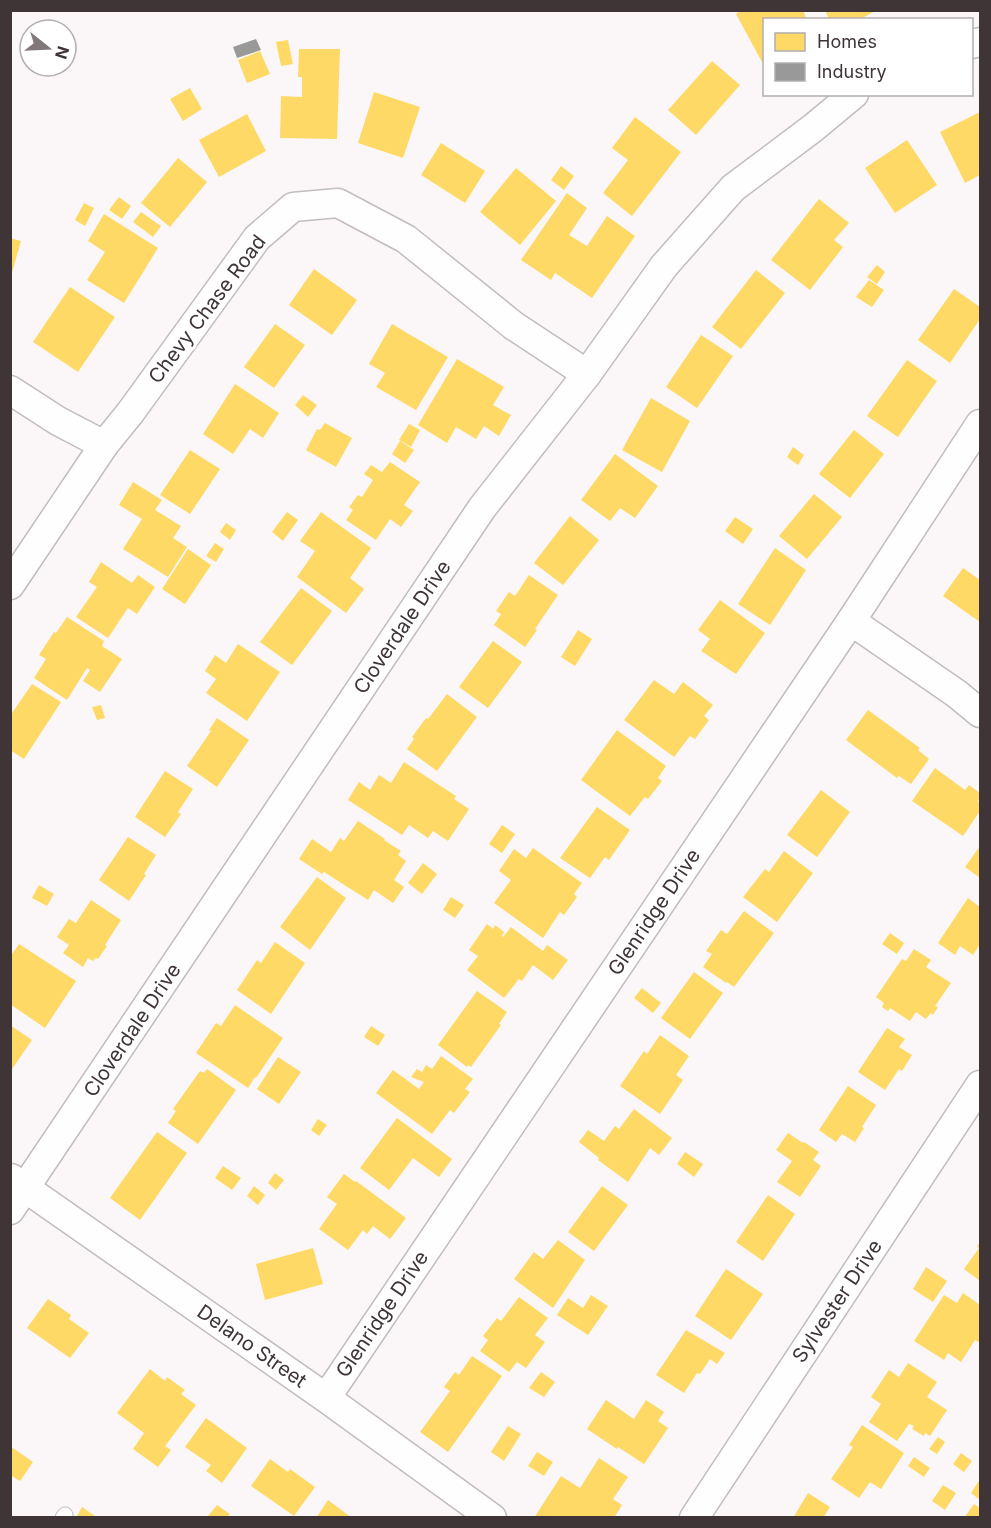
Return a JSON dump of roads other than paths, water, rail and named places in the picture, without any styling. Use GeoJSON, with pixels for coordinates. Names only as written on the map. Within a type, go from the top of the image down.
{"type":"FeatureCollection","features":[{"type":"Feature","properties":{"kind":"street","name":"Cloverdale Drive"},"geometry":{"type":"LineString","coordinates":[[16,1192],[482,508],[586,374],[664,266],[733,188],[852,96]]}},
{"type":"Feature","properties":{"kind":"street","name":"Chevy Chase Road"},"geometry":{"type":"LineString","coordinates":[[10,585],[104,445],[130,413],[257,238],[293,207],[338,203],[406,239],[514,326],[586,374]]}},
{"type":"Feature","properties":{"kind":"street"},"geometry":{"type":"LineString","coordinates":[[10,390],[58,421],[104,445]]}},
{"type":"Feature","properties":{"kind":"street","name":"Glenridge Drive"},"geometry":{"type":"LineString","coordinates":[[326,1398],[851,621],[981,424]]}},
{"type":"Feature","properties":{"kind":"street"},"geometry":{"type":"LineString","coordinates":[[851,621],[981,713]]}},
{"type":"Feature","properties":{"kind":"street","name":"Sylvester Drive"},"geometry":{"type":"LineString","coordinates":[[694,1518],[981,1085]]}},
{"type":"Feature","properties":{"kind":"street","name":"Delano Street"},"geometry":{"type":"LineString","coordinates":[[16,1192],[326,1398],[492,1518]]}}]}
